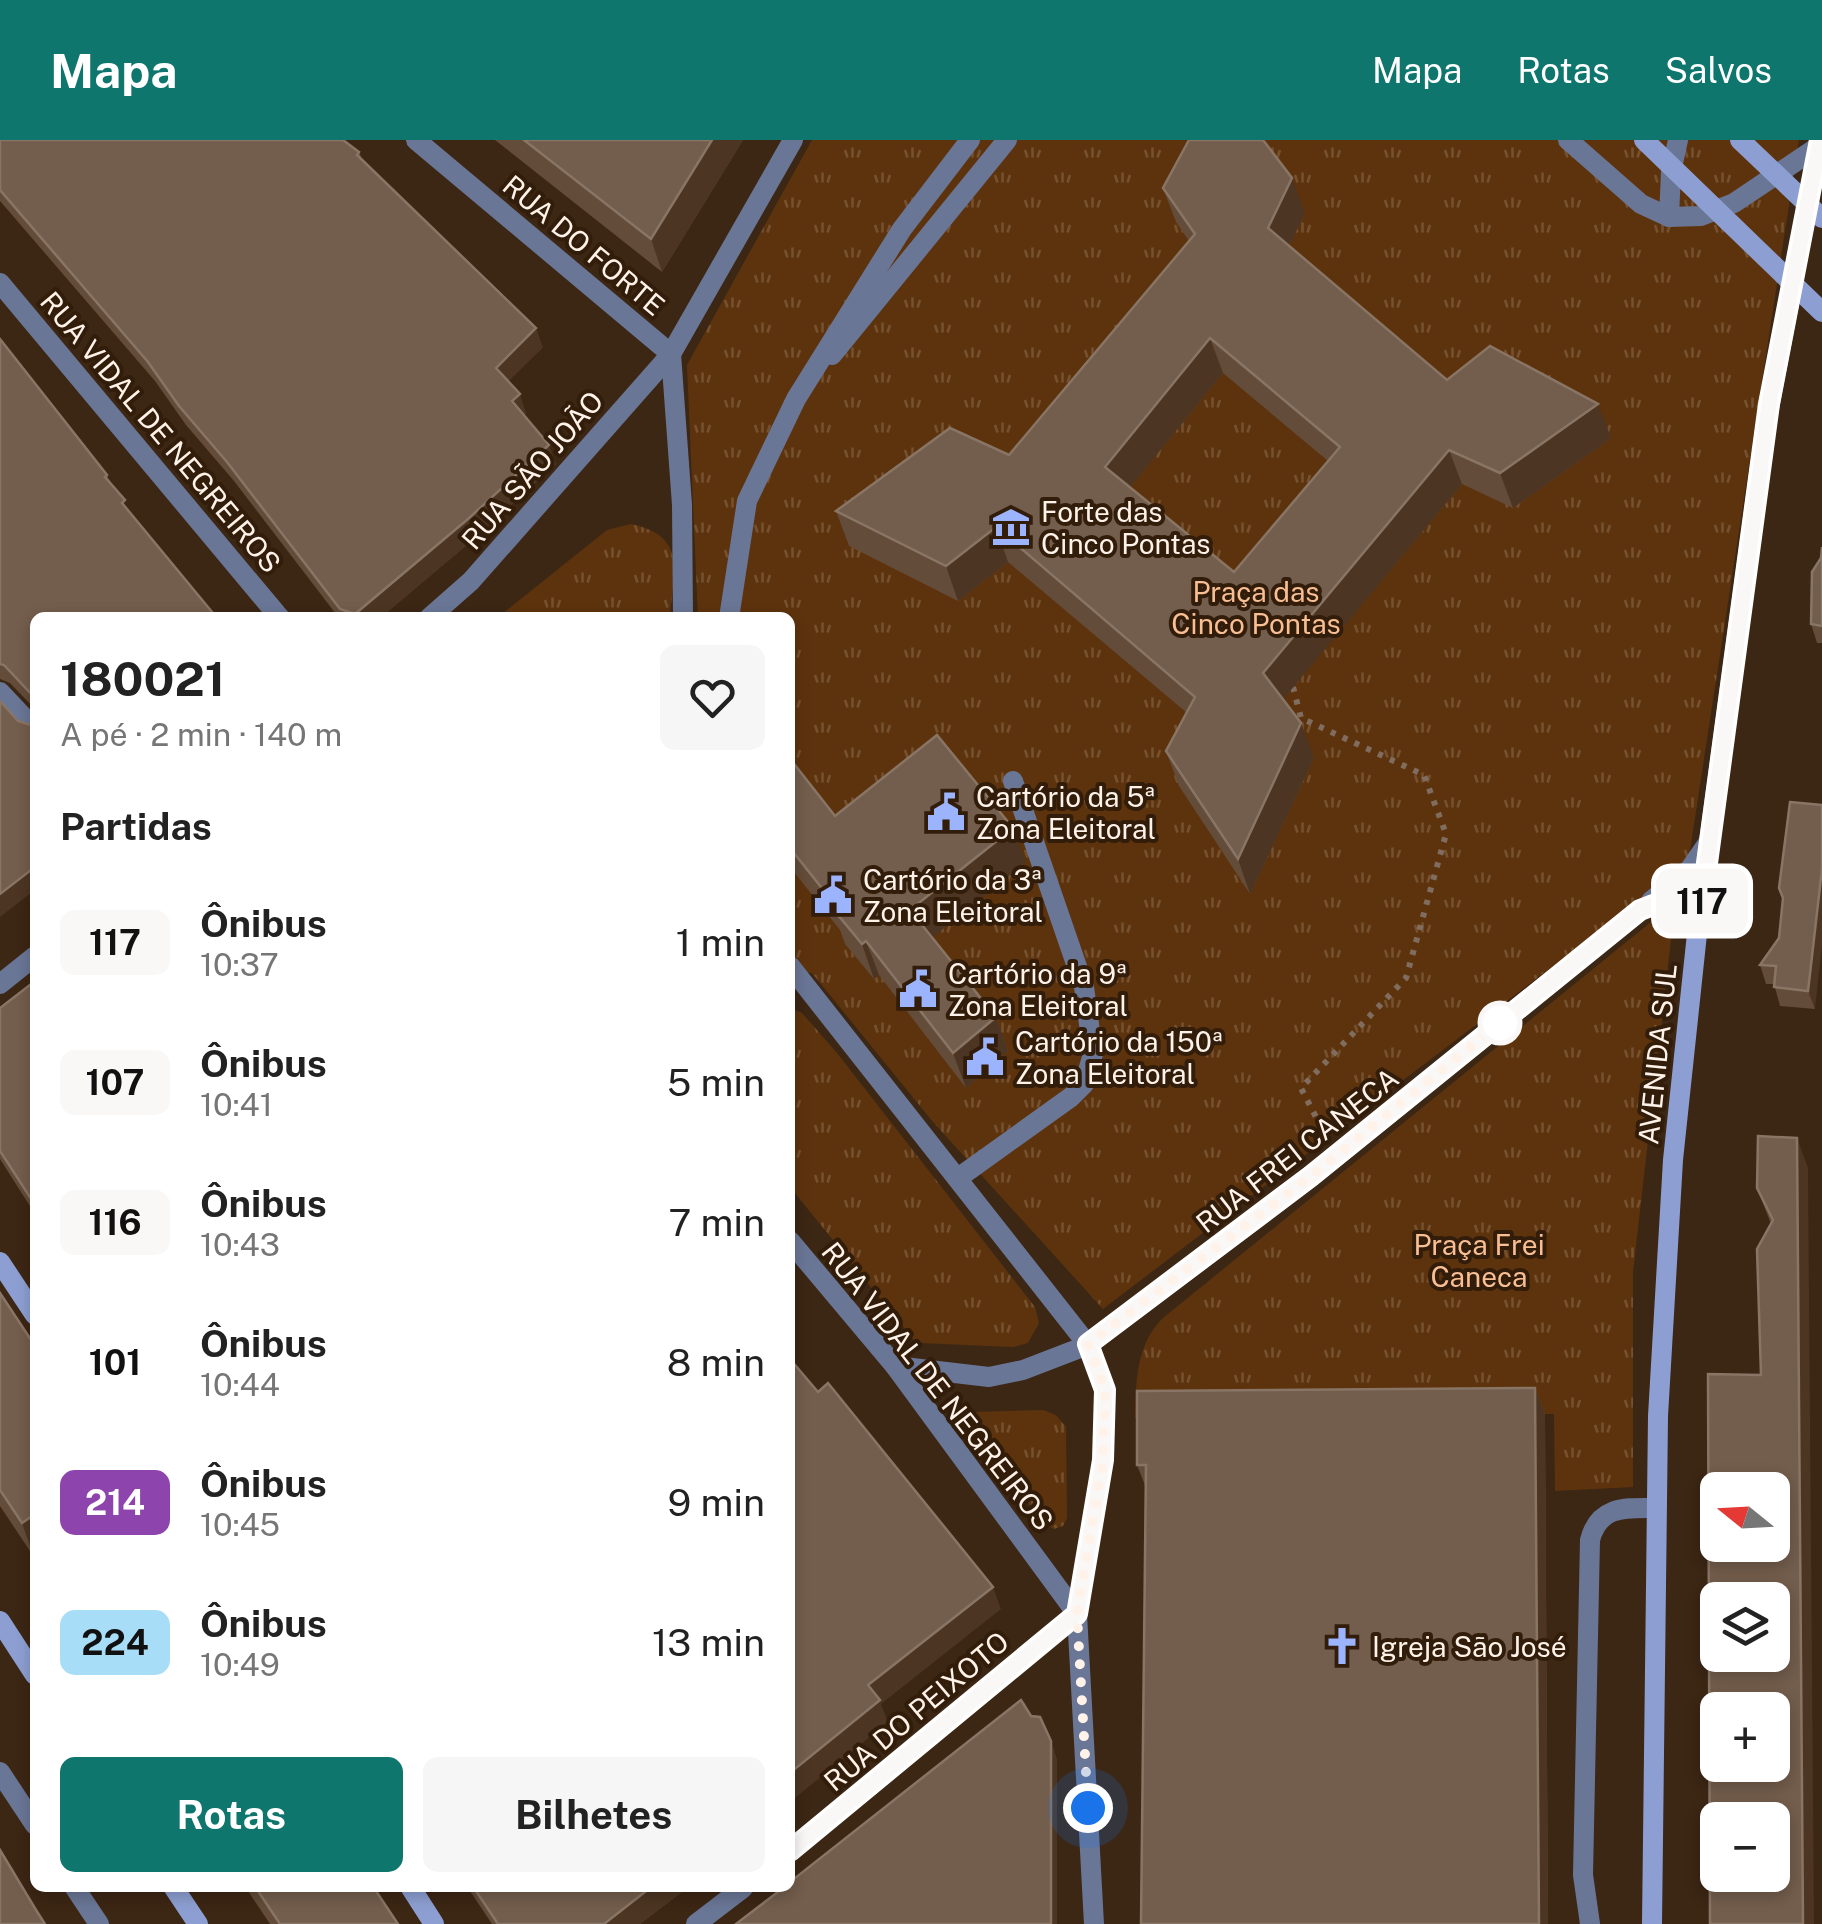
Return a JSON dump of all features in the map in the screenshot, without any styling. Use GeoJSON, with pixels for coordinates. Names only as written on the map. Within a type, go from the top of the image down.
{"type":"FeatureCollection","features":[{"type":"Feature","properties":{"kind":"main road"},"geometry":{"type":"LineString","coordinates":[[1644,140],[1822,312]]}},
{"type":"Feature","properties":{"kind":"main road"},"geometry":{"type":"LineString","coordinates":[[1740,140],[1822,218]]}},
{"type":"Feature","properties":{"kind":"main road","name":"AVENIDA SUL"},"geometry":{"type":"LineString","coordinates":[[1652,1924],[1656,1508],[1673,1160],[1700,915],[1770,396],[1819,143]]}},
{"type":"Feature","properties":{"kind":"main road"},"geometry":{"type":"LineString","coordinates":[[0,1262],[30,1307]]}},
{"type":"Feature","properties":{"kind":"main road"},"geometry":{"type":"LineString","coordinates":[[0,1621],[30,1667]]}},
{"type":"Feature","properties":{"kind":"main road"},"geometry":{"type":"LineString","coordinates":[[177,1892],[198,1924]]}},
{"type":"Feature","properties":{"kind":"main road"},"geometry":{"type":"LineString","coordinates":[[414,1892],[434,1924]]}},
{"type":"Feature","properties":{"kind":"street","name":"RUA DO FORTE"},"geometry":{"type":"LineString","coordinates":[[416,140],[672,354]]}},
{"type":"Feature","properties":{"kind":"street","name":"RUA SÃO JOÃO"},"geometry":{"type":"LineString","coordinates":[[437,612],[471,581],[672,354],[794,140]]}},
{"type":"Feature","properties":{"kind":"street"},"geometry":{"type":"LineString","coordinates":[[730,612],[747,500],[796,399],[902,229],[970,140]]}},
{"type":"Feature","properties":{"kind":"street"},"geometry":{"type":"LineString","coordinates":[[796,399],[1007,140]]}},
{"type":"Feature","properties":{"kind":"street"},"geometry":{"type":"LineString","coordinates":[[1568,140],[1641,204],[1669,217],[1701,216],[1734,203],[1819,143]]}},
{"type":"Feature","properties":{"kind":"street"},"geometry":{"type":"LineString","coordinates":[[1669,217],[1670,172],[1678,140]]}},
{"type":"Feature","properties":{"kind":"street","name":"RUA VIDAL DE NEGREIROS"},"geometry":{"type":"LineString","coordinates":[[0,282],[275,612]]}},
{"type":"Feature","properties":{"kind":"street"},"geometry":{"type":"LineString","coordinates":[[672,354],[682,505],[683,612]]}},
{"type":"Feature","properties":{"kind":"street"},"geometry":{"type":"LineString","coordinates":[[0,692],[30,725]]}},
{"type":"Feature","properties":{"kind":"street"},"geometry":{"type":"LineString","coordinates":[[958,1178],[1071,1097],[1084,1084],[1093,1054],[1084,987],[1013,781]]}},
{"type":"Feature","properties":{"kind":"street","name":"RUA FREI CANECA"},"geometry":{"type":"LineString","coordinates":[[895,1366],[989,1377],[1023,1370],[1088,1344],[1311,1176],[1640,910],[1690,868],[1711,838]]}},
{"type":"Feature","properties":{"kind":"street"},"geometry":{"type":"LineString","coordinates":[[1640,910],[1666,900],[1679,901],[1700,915]]}},
{"type":"Feature","properties":{"kind":"street"},"geometry":{"type":"LineString","coordinates":[[0,984],[30,960]]}},
{"type":"Feature","properties":{"kind":"street"},"geometry":{"type":"LineString","coordinates":[[798,988],[958,1178],[1088,1344],[1105,1390],[1103,1460],[1077,1614],[1094,1924]]}},
{"type":"Feature","properties":{"kind":"street","name":"RUA VIDAL DE NEGREIROS"},"geometry":{"type":"LineString","coordinates":[[795,1247],[895,1366],[1077,1614]]}},
{"type":"Feature","properties":{"kind":"street"},"geometry":{"type":"LineString","coordinates":[[1590,1924],[1583,1875],[1590,1540],[1603,1515],[1617,1508],[1656,1508]]}},
{"type":"Feature","properties":{"kind":"street","name":"RUA DO PEIXOTO"},"geometry":{"type":"LineString","coordinates":[[795,1843],[1077,1614]]}},
{"type":"Feature","properties":{"kind":"street"},"geometry":{"type":"LineString","coordinates":[[0,1772],[30,1818]]}},
{"type":"Feature","properties":{"kind":"street"},"geometry":{"type":"LineString","coordinates":[[78,1892],[99,1924]]}},
{"type":"Feature","properties":{"kind":"street"},"geometry":{"type":"LineString","coordinates":[[696,1924],[738,1892]]}},
{"type":"Feature","properties":{"kind":"path"},"geometry":{"type":"LineString","coordinates":[[1293,687],[1301,718],[1424,775],[1446,834],[1406,978],[1302,1088],[1319,1124]]}},
{"type":"Feature","properties":{"kind":"green space","name":"Praça das Cinco Pontas"},"geometry":{"type":"Polygon","coordinates":[[[812,140],[1799,140],[1688,863],[1103,1309],[933,1122],[812,973],[795,971],[795,612],[698,612],[687,365],[812,140]]]}},
{"type":"Feature","properties":{"kind":"green space"},"geometry":{"type":"Polygon","coordinates":[[[631,524],[662,537],[673,558],[670,612],[504,612],[607,530],[631,524]]]}},
{"type":"Feature","properties":{"kind":"green space","name":"Praça Frei Caneca"},"geometry":{"type":"Polygon","coordinates":[[[1667,909],[1674,909],[1674,913],[1633,1272],[1633,1487],[1555,1491],[1554,1414],[1135,1418],[1143,1352],[1163,1318],[1667,909]]]}},
{"type":"Feature","properties":{"kind":"green space"},"geometry":{"type":"Polygon","coordinates":[[[795,1010],[837,1053],[1035,1307],[1039,1323],[1028,1343],[1013,1347],[920,1343],[795,1193],[795,1010]]]}},
{"type":"Feature","properties":{"kind":"green space"},"geometry":{"type":"Polygon","coordinates":[[[1043,1410],[1056,1415],[1066,1427],[1067,1518],[1063,1526],[1054,1529],[1044,1523],[966,1426],[974,1412],[1043,1410]]]}},
{"type":"Feature","properties":{"kind":"building"},"geometry":{"type":"Polygon","coordinates":[[[0,140],[343,140],[536,328],[496,368],[520,394],[512,401],[549,445],[357,612],[340,609],[148,362],[0,190],[0,140]]]}},
{"type":"Feature","properties":{"kind":"building"},"geometry":{"type":"Polygon","coordinates":[[[524,140],[712,140],[651,239],[524,140]]]}},
{"type":"Feature","properties":{"kind":"building","name":"Forte das Cinco Pontas"},"geometry":{"type":"Polygon","coordinates":[[[1189,140],[1263,140],[1292,178],[1268,228],[1447,380],[1490,346],[1598,404],[1500,473],[1449,450],[1263,673],[1301,723],[1238,859],[1166,751],[1195,697],[996,527],[946,566],[836,511],[950,428],[1009,455],[1195,234],[1163,188],[1189,140]],[[1210,338],[1105,467],[1234,572],[1340,447],[1210,338]]]}},
{"type":"Feature","properties":{"kind":"building"},"geometry":{"type":"Polygon","coordinates":[[[0,339],[107,475],[125,500],[122,503],[212,612],[30,612],[30,693],[0,664],[0,339]]]}},
{"type":"Feature","properties":{"kind":"building"},"geometry":{"type":"Polygon","coordinates":[[[1822,547],[1822,626],[1811,624],[1812,572],[1821,558],[1822,547]]]}},
{"type":"Feature","properties":{"kind":"building"},"geometry":{"type":"Polygon","coordinates":[[[0,701],[18,721],[30,725],[30,871],[0,894],[0,701]]]}},
{"type":"Feature","properties":{"kind":"building"},"geometry":{"type":"Polygon","coordinates":[[[937,735],[1013,828],[910,910],[996,1017],[953,1053],[866,941],[862,944],[833,909],[836,906],[795,854],[795,765],[835,816],[937,735]]]}},
{"type":"Feature","properties":{"kind":"building"},"geometry":{"type":"Polygon","coordinates":[[[1790,802],[1822,805],[1822,869],[1808,991],[1774,987],[1776,966],[1760,965],[1779,938],[1783,898],[1779,888],[1790,802]]]}},
{"type":"Feature","properties":{"kind":"building"},"geometry":{"type":"Polygon","coordinates":[[[30,985],[30,1197],[0,1151],[0,1008],[30,985]]]}},
{"type":"Feature","properties":{"kind":"building"},"geometry":{"type":"Polygon","coordinates":[[[1758,1136],[1797,1138],[1803,1924],[1710,1924],[1710,1892],[1790,1892],[1790,1802],[1710,1802],[1709,1782],[1790,1782],[1790,1692],[1709,1692],[1709,1672],[1790,1672],[1790,1582],[1709,1582],[1709,1562],[1790,1562],[1790,1472],[1708,1472],[1708,1374],[1761,1375],[1757,1249],[1773,1220],[1757,1188],[1758,1136]]]}},
{"type":"Feature","properties":{"kind":"building"},"geometry":{"type":"Polygon","coordinates":[[[0,1293],[30,1338],[30,1517],[22,1523],[0,1490],[0,1293]]]}},
{"type":"Feature","properties":{"kind":"building"},"geometry":{"type":"Polygon","coordinates":[[[795,1365],[818,1392],[828,1383],[993,1587],[868,1685],[880,1700],[795,1769],[795,1365]]]}},
{"type":"Feature","properties":{"kind":"building"},"geometry":{"type":"Polygon","coordinates":[[[1535,1388],[1539,1924],[1141,1924],[1146,1465],[1137,1465],[1137,1391],[1535,1388]]]}},
{"type":"Feature","properties":{"kind":"building"},"geometry":{"type":"Polygon","coordinates":[[[1021,1700],[1031,1716],[1040,1717],[1051,1741],[1051,1924],[736,1924],[778,1892],[795,1892],[795,1878],[1021,1700]]]}},
{"type":"Feature","properties":{"kind":"building"},"geometry":{"type":"Polygon","coordinates":[[[0,1850],[36,1910],[45,1924],[0,1924],[0,1850]]]}},
{"type":"Feature","properties":{"kind":"building"},"geometry":{"type":"Polygon","coordinates":[[[259,1892],[377,1892],[398,1924],[280,1924],[259,1892]]]}},
{"type":"Feature","properties":{"kind":"building"},"geometry":{"type":"Polygon","coordinates":[[[477,1892],[645,1892],[604,1924],[498,1924],[477,1892]]]}},
{"type":"Feature","properties":{"kind":"bus line","name":"117"},"geometry":{"type":"LineString","coordinates":[[795,1847],[1077,1614],[1103,1460],[1105,1390],[1088,1344],[1311,1176],[1640,910],[1666,900],[1679,901],[1700,915],[1769,404],[1820,140]]}},
{"type":"Feature","properties":{"kind":"place","name":"Forte das Cinco Pontas"},"geometry":{"type":"Point","coordinates":[1011,527]}},
{"type":"Feature","properties":{"kind":"place","name":"Cartório da 5ª Zona Eleitoral"},"geometry":{"type":"Point","coordinates":[946,812]}},
{"type":"Feature","properties":{"kind":"place","name":"Cartório da 3ª Zona Eleitoral"},"geometry":{"type":"Point","coordinates":[833,895]}},
{"type":"Feature","properties":{"kind":"place","name":"Cartório da 9ª Zona Eleitoral"},"geometry":{"type":"Point","coordinates":[918,989]}},
{"type":"Feature","properties":{"kind":"place","name":"Cartório da 150ª Zona Eleitoral"},"geometry":{"type":"Point","coordinates":[985,1057]}},
{"type":"Feature","properties":{"kind":"place","name":"Igreja São José"},"geometry":{"type":"Point","coordinates":[1342,1646]}},
{"type":"Feature","properties":{"kind":"route"},"geometry":{"type":"LineString","coordinates":[[1088,1808],[1077,1614],[1103,1460],[1105,1390],[1088,1344],[1311,1176],[1500,1023]]}}]}
